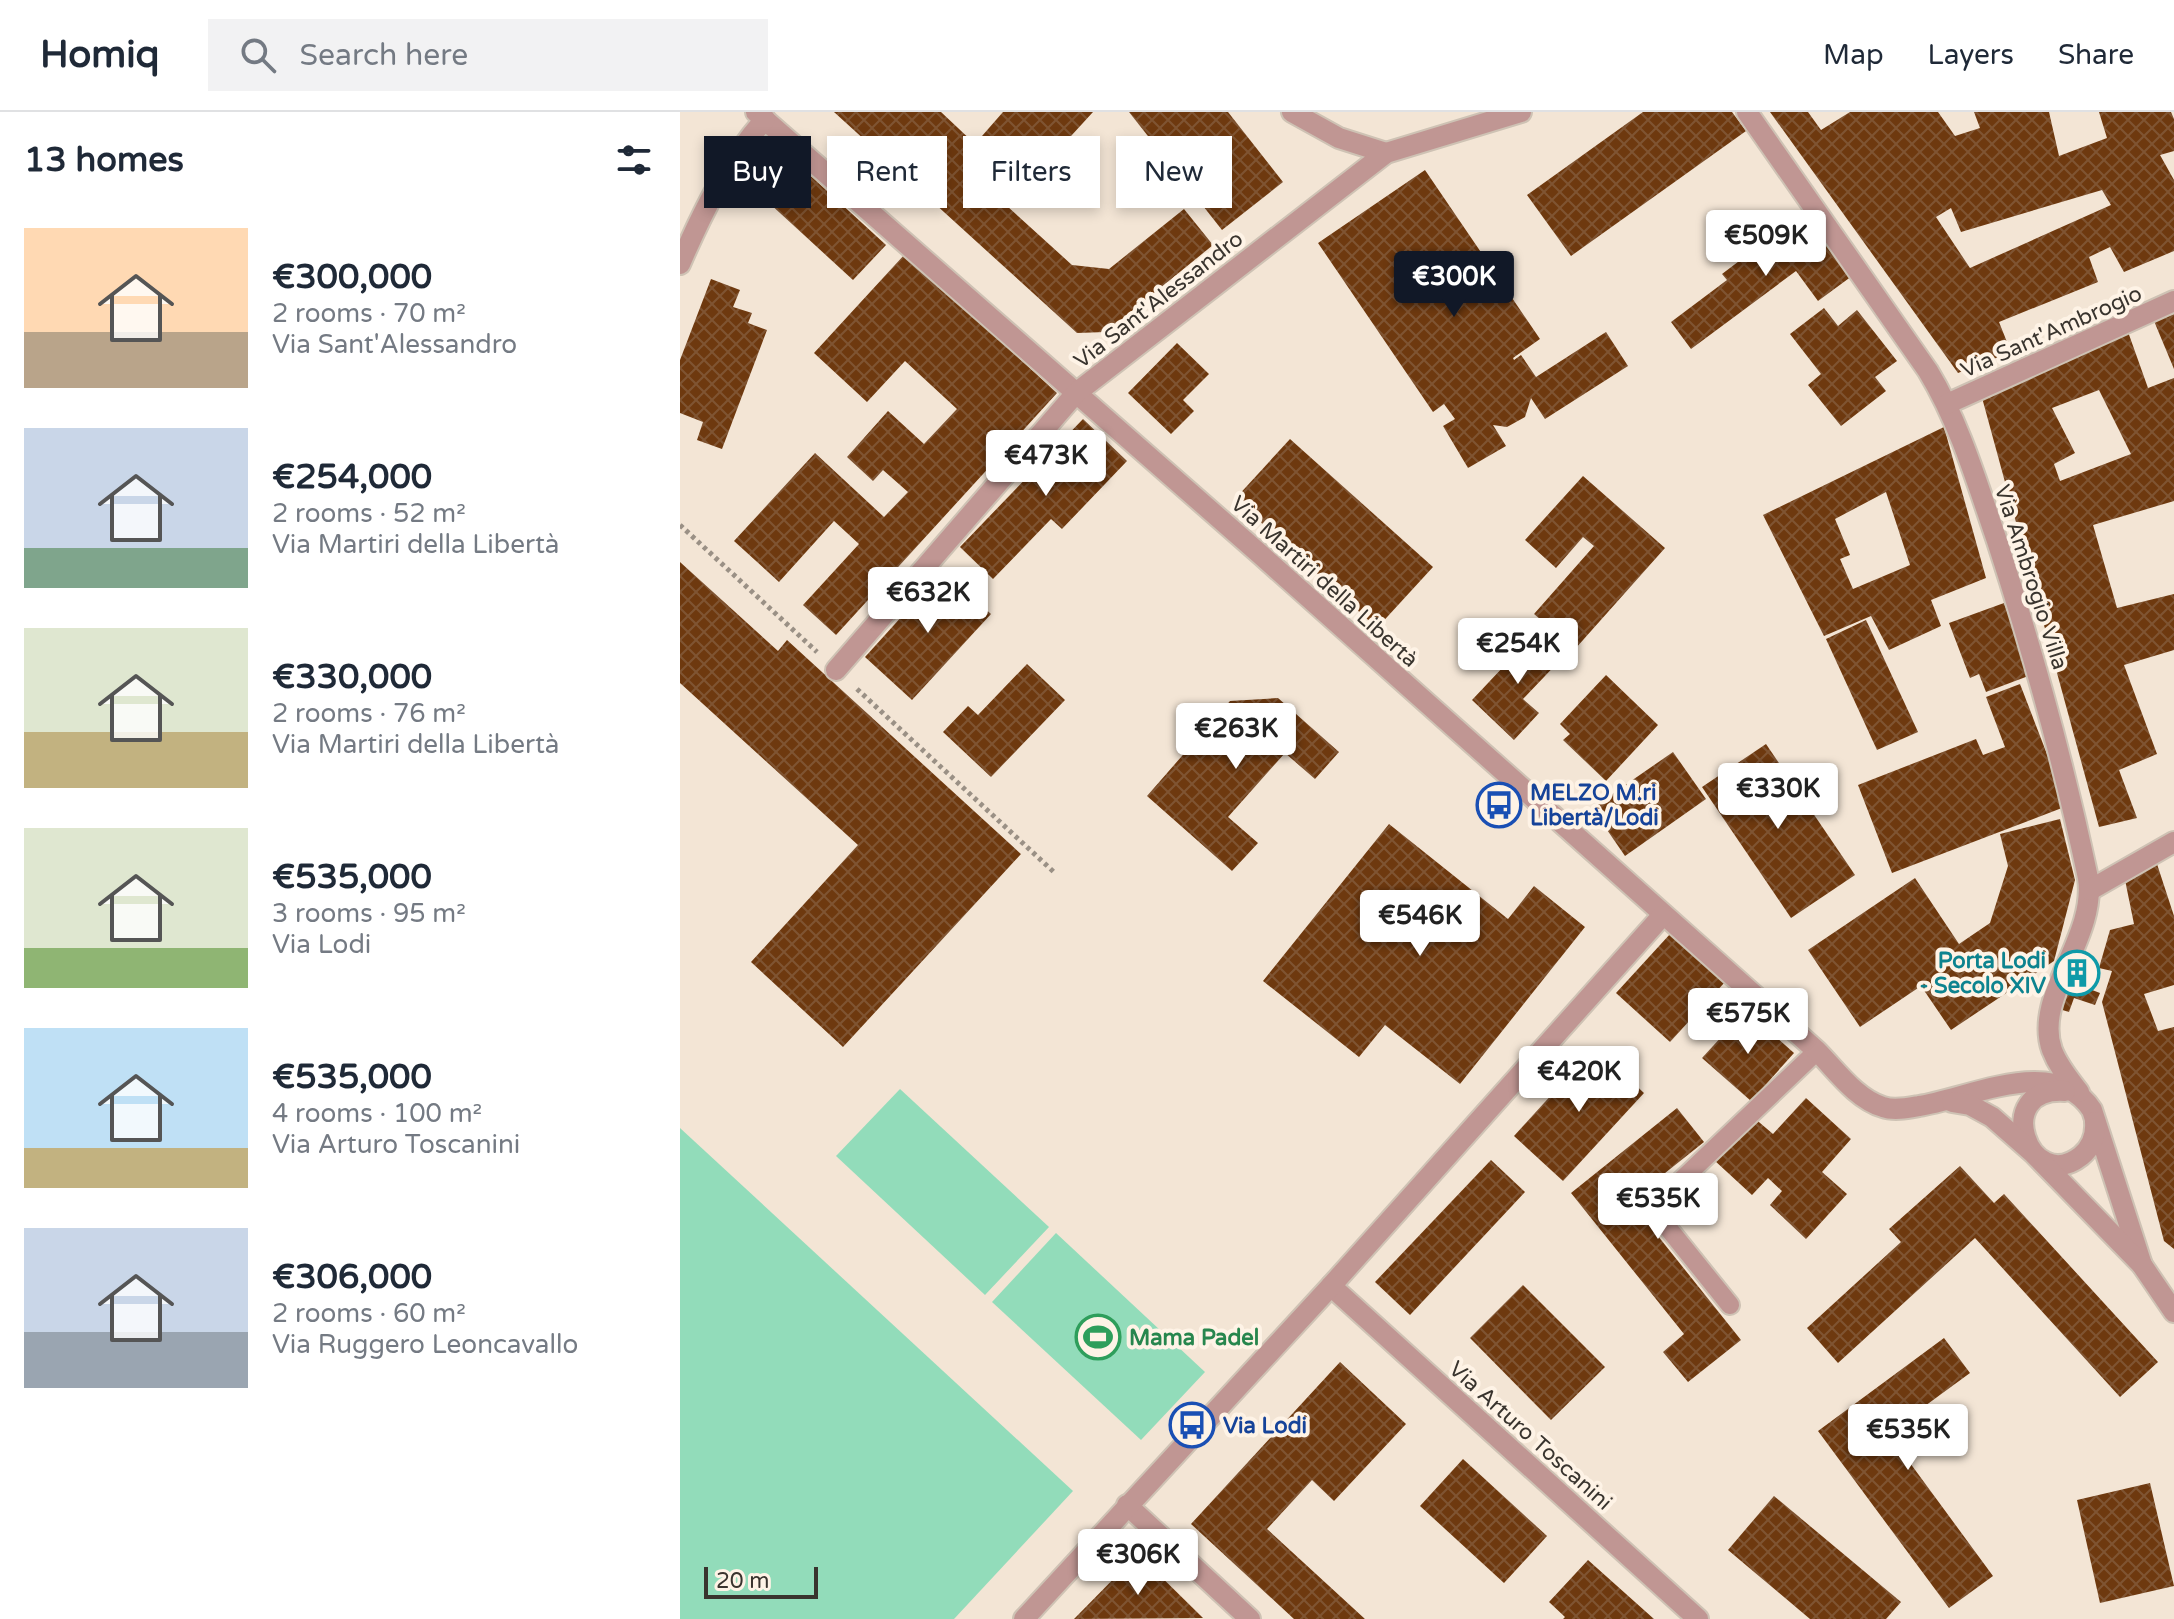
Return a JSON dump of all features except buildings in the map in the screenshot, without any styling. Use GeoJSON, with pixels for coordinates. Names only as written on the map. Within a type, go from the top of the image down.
{"type":"FeatureCollection","features":[{"type":"Feature","properties":{"kind":"street"},"geometry":{"type":"LineString","coordinates":[[1292,112],[1339,138],[1386,153]]}},
{"type":"Feature","properties":{"kind":"street","name":"Via Sant'Alessandro"},"geometry":{"type":"LineString","coordinates":[[836,670],[1076,393],[1386,153],[1521,112]]}},
{"type":"Feature","properties":{"kind":"street","name":"Via Ambrogio Villa"},"geometry":{"type":"LineString","coordinates":[[1747,112],[1928,371],[1965,445],[2029,640],[2090,890],[2086,919],[2048,1020],[2052,1048],[2058,1063],[2090,1109],[2142,1265]]}},
{"type":"Feature","properties":{"kind":"street"},"geometry":{"type":"LineString","coordinates":[[680,264],[724,174],[760,116]]}},
{"type":"Feature","properties":{"kind":"street","name":"Via Martiri della Libertà"},"geometry":{"type":"LineString","coordinates":[[760,116],[1273,565],[1662,916],[1817,1051],[1858,1092],[1882,1107],[1904,1108],[1948,1102],[2006,1085],[2040,1082],[2065,1086],[2090,1109]]}},
{"type":"Feature","properties":{"kind":"street","name":"Via Sant'Ambrogio"},"geometry":{"type":"LineString","coordinates":[[1947,404],[2174,301]]}},
{"type":"Feature","properties":{"kind":"street"},"geometry":{"type":"LineString","coordinates":[[2090,890],[2174,842]]}},
{"type":"Feature","properties":{"kind":"street"},"geometry":{"type":"LineString","coordinates":[[1024,1619],[1331,1286],[1662,916]]}},
{"type":"Feature","properties":{"kind":"street"},"geometry":{"type":"LineString","coordinates":[[1948,1102],[1970,1105],[1992,1117],[2033,1153],[2041,1159],[2054,1163],[2078,1158],[2093,1140],[2096,1127],[2090,1109],[2062,1090],[2049,1091],[2034,1099],[2026,1110],[2022,1129],[2025,1142],[2033,1153],[2142,1265],[2174,1312]]}},
{"type":"Feature","properties":{"kind":"street","name":"Via Arturo Toscanini"},"geometry":{"type":"LineString","coordinates":[[1331,1286],[1698,1619]]}},
{"type":"Feature","properties":{"kind":"street"},"geometry":{"type":"LineString","coordinates":[[1127,1505],[1250,1619]]}},
{"type":"Feature","properties":{"kind":"lane"},"geometry":{"type":"LineString","coordinates":[[1730,1305],[1652,1208],[1817,1051]]}},
{"type":"Feature","properties":{"kind":"path"},"geometry":{"type":"LineString","coordinates":[[680,525],[1056,874]]}},
{"type":"Feature","properties":{"kind":"green space"},"geometry":{"type":"Polygon","coordinates":[[[900,1089],[1049,1227],[985,1295],[836,1156],[900,1089]]]}},
{"type":"Feature","properties":{"kind":"green space"},"geometry":{"type":"Polygon","coordinates":[[[680,1128],[1073,1491],[954,1619],[680,1619],[680,1128]]]}},
{"type":"Feature","properties":{"kind":"green space","name":"Mama Padel"},"geometry":{"type":"Polygon","coordinates":[[[1056,1233],[1205,1372],[1141,1440],[992,1302],[1056,1233]]]}},
{"type":"Feature","properties":{"kind":"place","name":"MELZO M.ri Libertà/Lodi"},"geometry":{"type":"Point","coordinates":[1499,805]}},
{"type":"Feature","properties":{"kind":"place","name":"Porta Lodi - Secolo XIV"},"geometry":{"type":"Point","coordinates":[2077,973]}},
{"type":"Feature","properties":{"kind":"place","name":"Mama Padel"},"geometry":{"type":"Point","coordinates":[1098,1337]}},
{"type":"Feature","properties":{"kind":"place","name":"Via Lodi"},"geometry":{"type":"Point","coordinates":[1192,1425]}}]}
